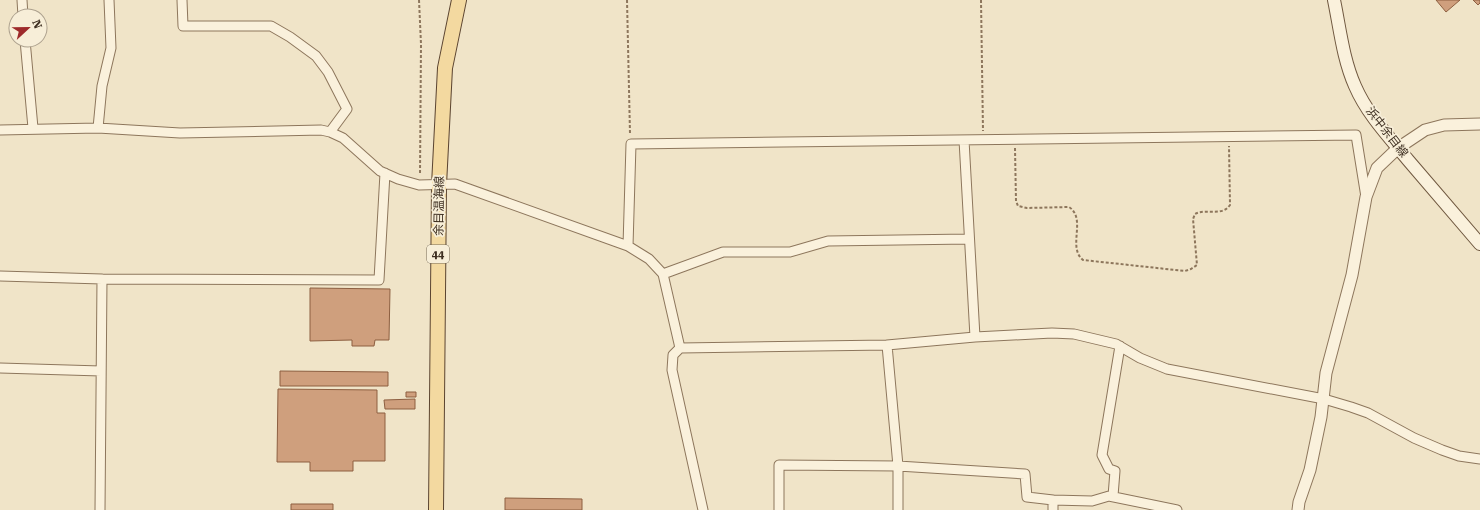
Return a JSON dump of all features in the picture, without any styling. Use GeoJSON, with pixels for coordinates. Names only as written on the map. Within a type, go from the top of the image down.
{"type":"FeatureCollection","features":[{"type":"Feature","properties":{"kind":"main road","name":"余目温海線"},"geometry":{"type":"LineString","coordinates":[[436,510],[439,184],[445,68],[459,0]]}},
{"type":"Feature","properties":{"kind":"main road","name":"浜中余目線"},"geometry":{"type":"LineString","coordinates":[[1334,0],[1342,42],[1355,86],[1374,119],[1480,244]]}},
{"type":"Feature","properties":{"kind":"street"},"geometry":{"type":"LineString","coordinates":[[98,128],[102,86],[112,48],[109,0]]}},
{"type":"Feature","properties":{"kind":"street"},"geometry":{"type":"LineString","coordinates":[[182,0],[183,26],[271,26],[290,37],[316,56],[328,72],[347,109],[330,132]]}},
{"type":"Feature","properties":{"kind":"street"},"geometry":{"type":"LineString","coordinates":[[26,48],[33,128]]}},
{"type":"Feature","properties":{"kind":"street"},"geometry":{"type":"LineString","coordinates":[[1298,510],[1299,502],[1310,470],[1324,399],[1326,373],[1352,275],[1366,197],[1377,168],[1398,148],[1425,130],[1444,125],[1480,124]]}},
{"type":"Feature","properties":{"kind":"street"},"geometry":{"type":"LineString","coordinates":[[0,130],[33,128],[98,128],[180,133],[321,130],[330,132],[343,138],[371,164],[398,179],[419,185],[454,184],[628,246],[649,259],[663,274],[680,348]]}},
{"type":"Feature","properties":{"kind":"street"},"geometry":{"type":"LineString","coordinates":[[628,246],[631,144],[1356,135],[1366,197]]}},
{"type":"Feature","properties":{"kind":"street"},"geometry":{"type":"LineString","coordinates":[[964,140],[974,337]]}},
{"type":"Feature","properties":{"kind":"street"},"geometry":{"type":"LineString","coordinates":[[0,276],[102,279],[380,280],[385,173]]}},
{"type":"Feature","properties":{"kind":"street"},"geometry":{"type":"LineString","coordinates":[[663,274],[723,252],[790,252],[828,241],[969,239]]}},
{"type":"Feature","properties":{"kind":"street"},"geometry":{"type":"LineString","coordinates":[[100,510],[102,279]]}},
{"type":"Feature","properties":{"kind":"street"},"geometry":{"type":"LineString","coordinates":[[703,510],[672,370],[673,355],[680,348],[887,344],[974,337],[1066,333],[1091,337],[1120,346],[1140,358],[1167,369],[1324,399],[1368,413],[1414,438],[1442,450],[1459,456],[1480,459]]}},
{"type":"Feature","properties":{"kind":"street"},"geometry":{"type":"LineString","coordinates":[[887,344],[898,466],[898,510]]}},
{"type":"Feature","properties":{"kind":"street"},"geometry":{"type":"LineString","coordinates":[[1113,496],[1115,471],[1109,469],[1102,455],[1120,346]]}},
{"type":"Feature","properties":{"kind":"street"},"geometry":{"type":"LineString","coordinates":[[0,368],[101,371]]}},
{"type":"Feature","properties":{"kind":"street"},"geometry":{"type":"LineString","coordinates":[[779,510],[779,465],[898,466],[1025,474],[1027,497],[1053,500],[1092,501],[1113,496],[1177,510]]}},
{"type":"Feature","properties":{"kind":"street"},"geometry":{"type":"LineString","coordinates":[[1053,500],[1053,510]]}},
{"type":"Feature","properties":{"kind":"path"},"geometry":{"type":"LineString","coordinates":[[419,0],[421,44],[419,185]]}},
{"type":"Feature","properties":{"kind":"path"},"geometry":{"type":"LineString","coordinates":[[627,0],[631,144]]}},
{"type":"Feature","properties":{"kind":"path"},"geometry":{"type":"LineString","coordinates":[[981,0],[983,140]]}},
{"type":"Feature","properties":{"kind":"path"},"geometry":{"type":"LineString","coordinates":[[1015,144],[1016,201],[1018,206],[1027,208],[1069,207],[1074,210],[1077,218],[1078,251],[1081,258],[1191,270],[1196,265],[1193,219],[1195,214],[1202,211],[1221,212],[1227,209],[1230,205],[1229,136]]}},
{"type":"Feature","properties":{"kind":"building"},"geometry":{"type":"Polygon","coordinates":[[[1436,0],[1460,0],[1446,12],[1436,0]]]}},
{"type":"Feature","properties":{"kind":"building"},"geometry":{"type":"Polygon","coordinates":[[[1473,0],[1480,0],[1480,3],[1478,5],[1473,0]]]}},
{"type":"Feature","properties":{"kind":"building"},"geometry":{"type":"Polygon","coordinates":[[[310,288],[390,289],[389,340],[375,340],[374,346],[352,346],[352,340],[310,341],[310,288]]]}},
{"type":"Feature","properties":{"kind":"building"},"geometry":{"type":"Polygon","coordinates":[[[280,371],[388,372],[388,386],[280,386],[280,371]]]}},
{"type":"Feature","properties":{"kind":"building"},"geometry":{"type":"Polygon","coordinates":[[[278,389],[377,390],[377,413],[385,413],[385,461],[353,461],[353,471],[310,471],[310,462],[277,462],[278,389]]]}},
{"type":"Feature","properties":{"kind":"building"},"geometry":{"type":"Polygon","coordinates":[[[406,392],[416,392],[416,397],[406,397],[406,392]]]}},
{"type":"Feature","properties":{"kind":"building"},"geometry":{"type":"Polygon","coordinates":[[[415,399],[415,409],[385,409],[384,400],[415,399]]]}},
{"type":"Feature","properties":{"kind":"building"},"geometry":{"type":"Polygon","coordinates":[[[505,498],[582,499],[582,510],[505,510],[505,498]]]}},
{"type":"Feature","properties":{"kind":"building"},"geometry":{"type":"Polygon","coordinates":[[[291,504],[333,504],[333,510],[291,510],[291,504]]]}}]}
